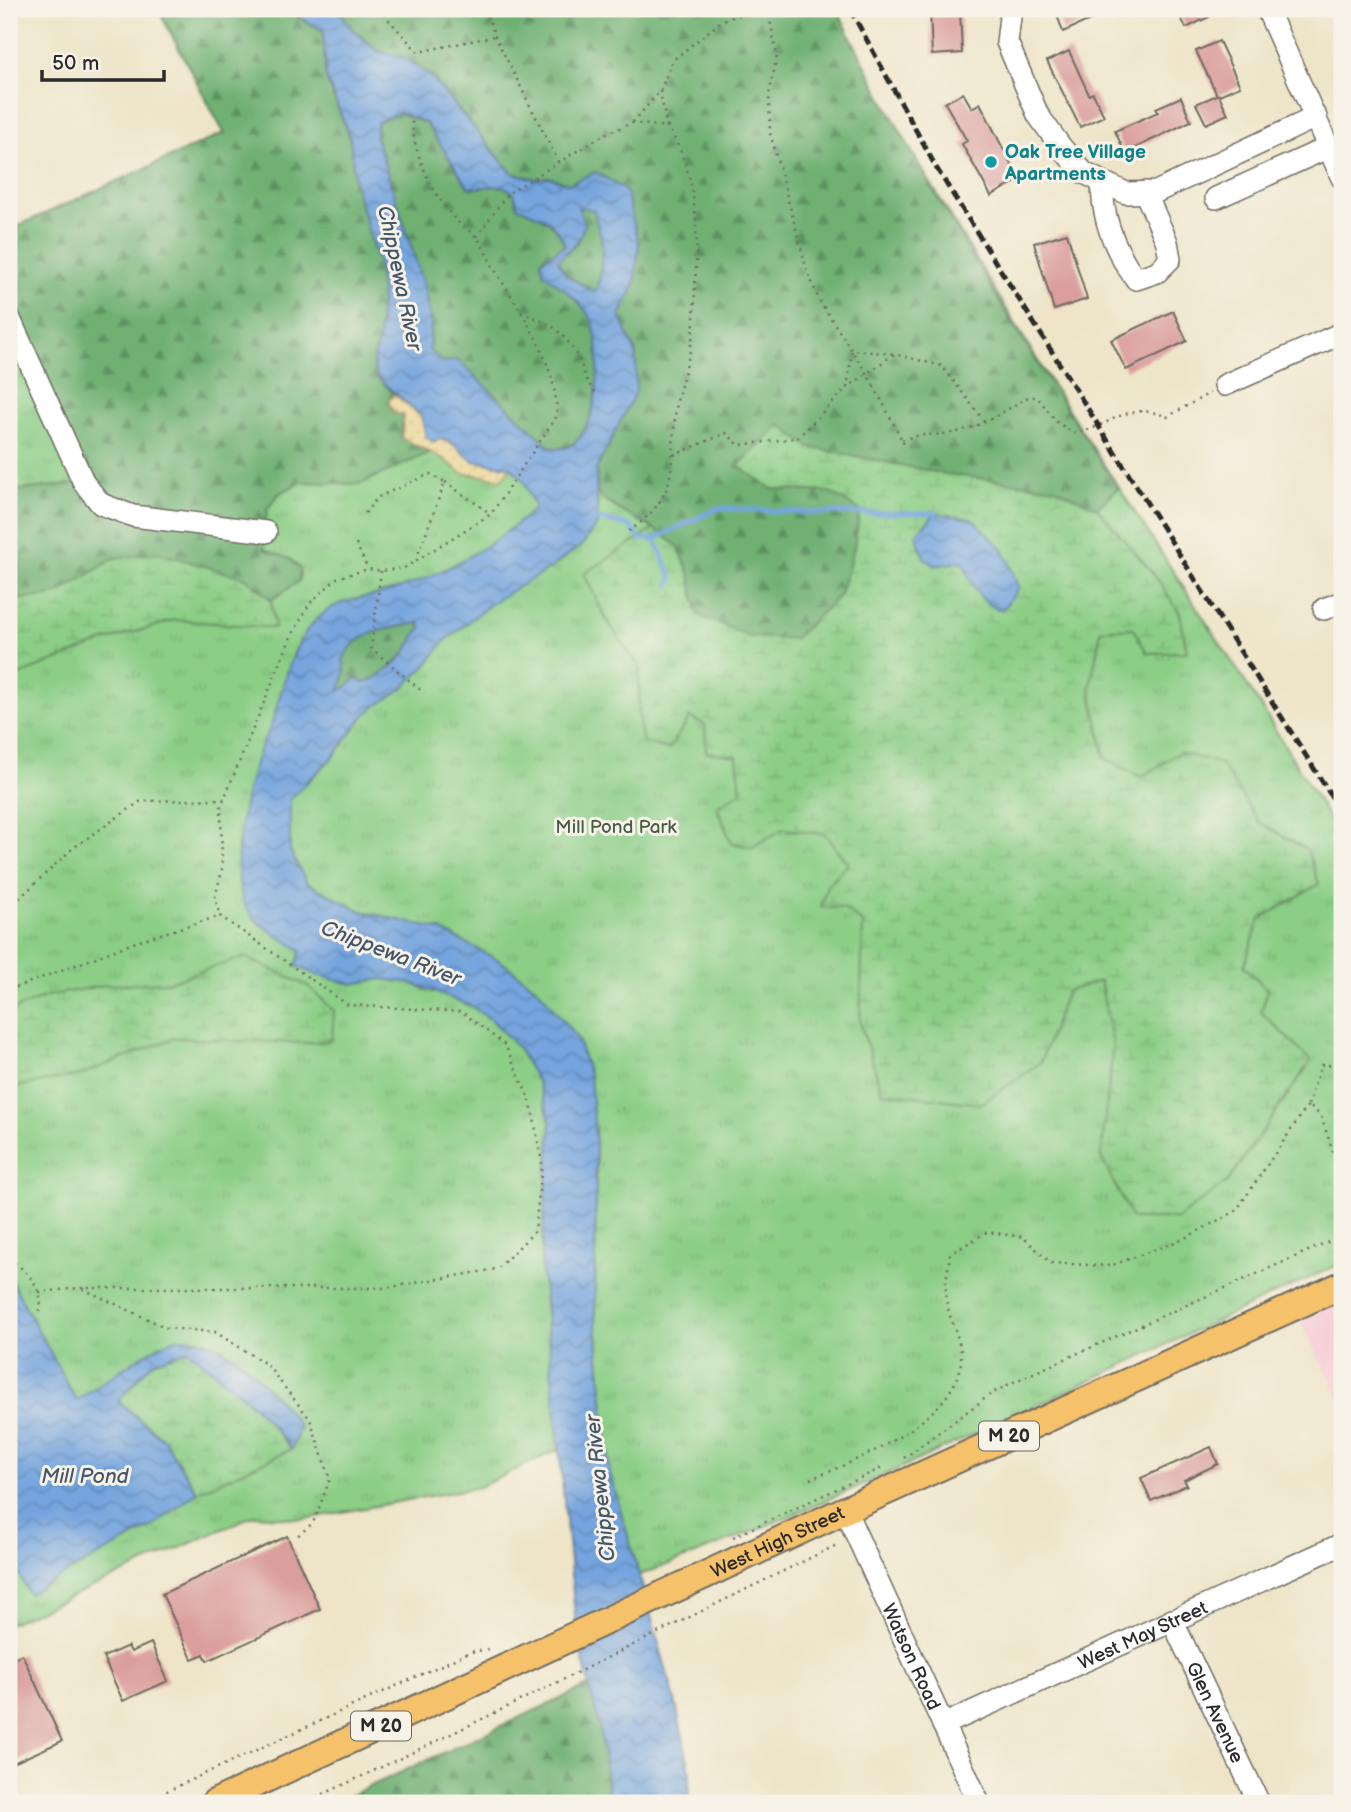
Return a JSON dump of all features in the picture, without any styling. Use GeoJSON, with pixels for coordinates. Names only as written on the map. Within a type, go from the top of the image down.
{"type":"FeatureCollection","features":[{"type":"Feature","properties":{"kind":"main road","name":"West High Street"},"geometry":{"type":"LineString","coordinates":[[215,1803],[845,1510],[1342,1284]]}},
{"type":"Feature","properties":{"kind":"street"},"geometry":{"type":"LineString","coordinates":[[1011,9],[1007,42],[1038,115],[1084,173],[1126,193],[1156,192],[1316,117]]}},
{"type":"Feature","properties":{"kind":"street"},"geometry":{"type":"LineString","coordinates":[[1267,9],[1342,178]]}},
{"type":"Feature","properties":{"kind":"street"},"geometry":{"type":"LineString","coordinates":[[1216,198],[1329,147]]}},
{"type":"Feature","properties":{"kind":"street"},"geometry":{"type":"LineString","coordinates":[[1102,182],[1102,209],[1123,261],[1136,279],[1157,272],[1170,259],[1167,242],[1145,192]]}},
{"type":"Feature","properties":{"kind":"street"},"geometry":{"type":"LineString","coordinates":[[9,317],[84,483],[101,504],[133,516],[266,532]]}},
{"type":"Feature","properties":{"kind":"street"},"geometry":{"type":"LineString","coordinates":[[1225,385],[1342,333]]}},
{"type":"Feature","properties":{"kind":"street","name":"Watson Road"},"geometry":{"type":"LineString","coordinates":[[845,1510],[979,1803]]}},
{"type":"Feature","properties":{"kind":"street","name":"West May Street"},"geometry":{"type":"LineString","coordinates":[[943,1725],[1342,1544]]}},
{"type":"Feature","properties":{"kind":"street","name":"Glen Avenue"},"geometry":{"type":"LineString","coordinates":[[1172,1620],[1259,1803]]}},
{"type":"Feature","properties":{"kind":"path"},"geometry":{"type":"LineString","coordinates":[[379,9],[418,52],[495,36]]}},
{"type":"Feature","properties":{"kind":"path"},"geometry":{"type":"LineString","coordinates":[[485,9],[495,36],[559,163]]}},
{"type":"Feature","properties":{"kind":"path"},"geometry":{"type":"LineString","coordinates":[[477,237],[507,194],[605,134],[632,123],[660,91],[673,60],[723,20],[758,9]]}},
{"type":"Feature","properties":{"kind":"path"},"geometry":{"type":"LineString","coordinates":[[768,9],[778,56],[769,95],[770,133],[807,270],[819,300],[874,386],[903,442],[919,433],[949,433],[985,422],[1028,397],[1037,397],[1057,422],[1073,433],[1086,432],[1112,417],[1135,411],[1167,417],[1225,385]]}},
{"type":"Feature","properties":{"kind":"path"},"geometry":{"type":"LineString","coordinates":[[626,533],[651,517],[669,485],[674,455],[677,400],[692,343],[698,226],[694,188],[679,146],[668,127],[660,91]]}},
{"type":"Feature","properties":{"kind":"path"},"geometry":{"type":"LineString","coordinates":[[39,1292],[80,1288],[385,1288],[497,1269],[535,1231],[542,1163],[531,1103],[505,1045],[462,1012],[348,1004],[220,916],[215,897],[222,871],[224,799],[290,637],[310,603],[337,578],[368,569],[381,571],[404,568],[491,514],[557,416],[551,373],[521,312],[477,237],[458,222],[423,169],[411,138],[412,118]]}},
{"type":"Feature","properties":{"kind":"path"},"geometry":{"type":"LineString","coordinates":[[632,123],[668,127]]}},
{"type":"Feature","properties":{"kind":"path"},"geometry":{"type":"LineString","coordinates":[[521,312],[554,325],[574,350],[590,388],[597,393]]}},
{"type":"Feature","properties":{"kind":"path"},"geometry":{"type":"LineString","coordinates":[[852,350],[894,354],[943,366],[985,422]]}},
{"type":"Feature","properties":{"kind":"path"},"geometry":{"type":"LineString","coordinates":[[847,388],[852,350]]}},
{"type":"Feature","properties":{"kind":"path"},"geometry":{"type":"LineString","coordinates":[[674,455],[726,433],[739,445],[797,438],[847,388],[894,354]]}},
{"type":"Feature","properties":{"kind":"path"},"geometry":{"type":"LineString","coordinates":[[365,513],[379,497],[430,474],[491,514]]}},
{"type":"Feature","properties":{"kind":"path"},"geometry":{"type":"LineString","coordinates":[[416,559],[445,482]]}},
{"type":"Feature","properties":{"kind":"path"},"geometry":{"type":"LineString","coordinates":[[356,544],[368,569]]}},
{"type":"Feature","properties":{"kind":"path"},"geometry":{"type":"LineString","coordinates":[[381,571],[371,648],[424,693]]}},
{"type":"Feature","properties":{"kind":"path"},"geometry":{"type":"LineString","coordinates":[[9,908],[73,848],[141,801],[224,799]]}},
{"type":"Feature","properties":{"kind":"path"},"geometry":{"type":"LineString","coordinates":[[9,990],[144,939],[220,916]]}},
{"type":"Feature","properties":{"kind":"path"},"geometry":{"type":"LineString","coordinates":[[810,1479],[857,1461],[928,1417],[954,1388],[961,1354],[946,1296],[950,1254],[987,1232],[1023,1237],[1051,1263],[1110,1266],[1181,1240],[1236,1211],[1308,1105],[1321,1065],[1342,1065]]}},
{"type":"Feature","properties":{"kind":"path"},"geometry":{"type":"LineString","coordinates":[[1308,1105],[1321,1116],[1342,1179]]}},
{"type":"Feature","properties":{"kind":"path"},"geometry":{"type":"LineString","coordinates":[[817,1497],[906,1457],[991,1394],[1011,1383],[1342,1236]]}},
{"type":"Feature","properties":{"kind":"path"},"geometry":{"type":"LineString","coordinates":[[9,1259],[24,1268],[39,1292],[41,1310],[37,1316]]}},
{"type":"Feature","properties":{"kind":"path"},"geometry":{"type":"LineString","coordinates":[[80,1288],[167,1328],[215,1332],[265,1364],[310,1419],[330,1479],[313,1523],[296,1537]]}},
{"type":"Feature","properties":{"kind":"path"},"geometry":{"type":"LineString","coordinates":[[304,1803],[678,1626],[776,1577],[793,1564],[837,1545]]}},
{"type":"Feature","properties":{"kind":"path"},"geometry":{"type":"LineString","coordinates":[[141,1803],[470,1653],[493,1648]]}},
{"type":"Feature","properties":{"kind":"shaded area"},"geometry":{"type":"Polygon","coordinates":[[[1342,1285],[1342,1403],[1293,1307],[1342,1285]]]}},
{"type":"Feature","properties":{"kind":"green space","name":"Mill Pond Park"},"geometry":{"type":"Polygon","coordinates":[[[158,9],[836,9],[886,109],[1053,386],[1262,708],[1342,840],[1342,1263],[888,1473],[704,1551],[610,1586],[593,1433],[479,1487],[305,1519],[254,1515],[9,1624],[9,230],[224,133],[158,9]]]}},
{"type":"Feature","properties":{"kind":"green space"},"geometry":{"type":"Polygon","coordinates":[[[158,9],[283,9],[323,30],[326,77],[350,138],[355,185],[378,264],[381,292],[380,339],[373,362],[377,377],[394,394],[388,402],[404,414],[401,437],[429,453],[360,484],[302,482],[280,493],[267,509],[264,549],[290,559],[300,569],[299,581],[271,600],[246,578],[115,558],[58,594],[9,602],[9,491],[83,483],[9,317],[9,230],[224,133],[158,9]]]}},
{"type":"Feature","properties":{"kind":"green space"},"geometry":{"type":"Polygon","coordinates":[[[338,9],[837,9],[901,132],[970,253],[1118,488],[1097,508],[1055,488],[945,474],[809,447],[772,489],[830,492],[860,510],[854,548],[840,595],[794,639],[750,637],[697,615],[688,568],[677,548],[655,530],[616,508],[597,493],[596,470],[636,354],[620,315],[635,284],[639,244],[626,191],[576,180],[569,184],[549,177],[536,179],[512,173],[431,77],[406,58],[378,51],[352,29],[338,9]]]}},
{"type":"Feature","properties":{"kind":"green space"},"geometry":{"type":"Polygon","coordinates":[[[399,113],[426,123],[469,188],[503,186],[514,193],[518,207],[546,220],[561,237],[565,245],[541,260],[544,273],[570,294],[587,313],[595,333],[598,353],[595,400],[589,421],[580,437],[567,447],[550,447],[458,361],[443,362],[429,350],[431,324],[424,287],[376,137],[376,122],[399,113]]]}},
{"type":"Feature","properties":{"kind":"green space"},"geometry":{"type":"Polygon","coordinates":[[[578,207],[594,210],[601,237],[601,265],[595,293],[566,275],[558,260],[578,241],[578,207]]]}},
{"type":"Feature","properties":{"kind":"green space"},"geometry":{"type":"Polygon","coordinates":[[[780,425],[809,447],[945,474],[1055,488],[1097,508],[1153,573],[1180,613],[1187,652],[1147,653],[1133,628],[1101,630],[1090,688],[1105,758],[1141,777],[1180,752],[1221,764],[1259,822],[1307,850],[1319,884],[1260,919],[1244,966],[1268,990],[1261,1012],[1311,1061],[1228,1181],[1177,1219],[1132,1219],[1101,1157],[1113,1044],[1100,981],[1067,991],[1040,1063],[981,1104],[882,1092],[860,1022],[863,923],[843,908],[821,907],[827,885],[848,864],[825,834],[783,829],[752,847],[731,843],[717,806],[741,792],[737,756],[706,752],[705,725],[690,717],[669,749],[643,742],[639,722],[639,667],[606,619],[584,574],[654,529],[678,546],[690,575],[698,615],[750,637],[794,639],[840,595],[854,548],[860,510],[830,492],[772,489],[738,466],[780,425]]]}},
{"type":"Feature","properties":{"kind":"green space"},"geometry":{"type":"Polygon","coordinates":[[[159,553],[246,578],[271,600],[275,628],[175,620],[102,642],[9,679],[9,601],[58,594],[115,558],[159,553]]]}},
{"type":"Feature","properties":{"kind":"green space"},"geometry":{"type":"Polygon","coordinates":[[[420,623],[421,629],[391,668],[370,681],[363,683],[357,678],[340,692],[343,659],[355,642],[376,632],[420,623]]]}},
{"type":"Feature","properties":{"kind":"green space"},"geometry":{"type":"Polygon","coordinates":[[[245,957],[308,986],[334,1011],[332,1040],[304,1043],[174,1038],[80,1075],[9,1088],[9,1012],[46,996],[106,985],[168,982],[245,957]]]}},
{"type":"Feature","properties":{"kind":"green space"},"geometry":{"type":"Polygon","coordinates":[[[188,1350],[255,1407],[292,1449],[197,1492],[164,1440],[118,1401],[153,1362],[188,1350]]]}},
{"type":"Feature","properties":{"kind":"green space"},"geometry":{"type":"Polygon","coordinates":[[[590,1685],[605,1759],[607,1803],[334,1803],[590,1685]]]}},
{"type":"Feature","properties":{"kind":"sand"},"geometry":{"type":"Polygon","coordinates":[[[394,394],[421,416],[440,439],[511,467],[502,479],[462,473],[444,459],[401,438],[404,415],[394,413],[388,402],[394,394]]]}},
{"type":"Feature","properties":{"kind":"water","name":"Chippewa River"},"geometry":{"type":"Polygon","coordinates":[[[283,9],[338,9],[352,29],[378,51],[407,58],[431,77],[512,173],[536,179],[549,177],[569,184],[596,172],[626,191],[639,244],[635,284],[620,315],[636,354],[636,391],[596,470],[598,523],[583,544],[551,568],[493,602],[444,642],[427,665],[402,689],[366,713],[334,756],[290,799],[290,851],[307,883],[361,911],[441,930],[499,960],[538,989],[577,1038],[590,1077],[596,1144],[595,1315],[610,1473],[675,1700],[690,1771],[688,1803],[607,1803],[608,1785],[599,1725],[577,1636],[541,1260],[551,1123],[538,1083],[518,1048],[494,1022],[471,1006],[410,983],[382,979],[352,984],[316,975],[296,966],[301,951],[253,916],[243,900],[239,884],[238,847],[248,788],[259,750],[271,726],[290,662],[305,633],[315,621],[335,606],[386,593],[450,567],[487,546],[535,508],[523,480],[511,467],[473,461],[449,441],[440,439],[434,442],[426,437],[421,416],[377,377],[373,362],[379,339],[381,292],[378,264],[355,185],[350,138],[326,77],[323,30],[283,9]],[[399,113],[377,122],[376,137],[424,287],[431,324],[429,350],[443,362],[458,360],[550,447],[567,447],[580,438],[589,421],[595,400],[598,354],[591,319],[587,313],[570,294],[544,274],[541,261],[565,245],[557,230],[546,220],[518,207],[514,193],[503,186],[469,188],[426,123],[399,113]],[[578,207],[585,224],[578,241],[558,261],[566,275],[595,292],[601,265],[601,237],[594,210],[578,207]],[[420,623],[365,636],[349,650],[343,660],[345,671],[340,691],[357,678],[363,683],[384,673],[397,662],[421,629],[420,623]]]}},
{"type":"Feature","properties":{"kind":"water"},"geometry":{"type":"Polygon","coordinates":[[[936,513],[973,519],[1003,549],[1019,588],[1002,610],[981,598],[962,561],[935,566],[924,558],[916,534],[936,513]]]}},
{"type":"Feature","properties":{"kind":"water","name":"Mill Pond"},"geometry":{"type":"Polygon","coordinates":[[[9,1276],[76,1400],[160,1346],[183,1338],[200,1340],[234,1356],[277,1398],[300,1426],[292,1449],[255,1407],[188,1350],[153,1362],[118,1401],[164,1440],[197,1492],[152,1527],[29,1594],[9,1556],[9,1276]]]}},
{"type":"Feature","properties":{"kind":"building"},"geometry":{"type":"Polygon","coordinates":[[[930,9],[960,9],[962,53],[932,55],[930,9]]]}},
{"type":"Feature","properties":{"kind":"building"},"geometry":{"type":"Polygon","coordinates":[[[1055,9],[1115,9],[1063,32],[1055,9]]]}},
{"type":"Feature","properties":{"kind":"building"},"geometry":{"type":"Polygon","coordinates":[[[1177,9],[1205,9],[1209,17],[1186,28],[1177,9]]]}},
{"type":"Feature","properties":{"kind":"building"},"geometry":{"type":"Polygon","coordinates":[[[1219,41],[1240,86],[1219,95],[1228,114],[1206,124],[1196,104],[1217,95],[1196,51],[1219,41]]]}},
{"type":"Feature","properties":{"kind":"building","name":"Oak Tree Village Apartments"},"geometry":{"type":"Polygon","coordinates":[[[1069,51],[1089,95],[1093,93],[1104,116],[1080,127],[1047,61],[1069,51]]]}},
{"type":"Feature","properties":{"kind":"building","name":"Oak Tree Village Apartments"},"geometry":{"type":"Polygon","coordinates":[[[963,93],[972,108],[980,103],[1019,180],[991,196],[962,144],[967,141],[945,103],[963,93]]]}},
{"type":"Feature","properties":{"kind":"building","name":"Oak Tree Village Apartments"},"geometry":{"type":"Polygon","coordinates":[[[1181,97],[1191,121],[1125,153],[1115,131],[1158,112],[1156,108],[1181,97]]]}},
{"type":"Feature","properties":{"kind":"building","name":"Oak Tree Village Apartments"},"geometry":{"type":"Polygon","coordinates":[[[1067,233],[1087,299],[1054,310],[1034,243],[1067,233]]]}},
{"type":"Feature","properties":{"kind":"building"},"geometry":{"type":"Polygon","coordinates":[[[1173,311],[1187,341],[1126,370],[1111,340],[1173,311]]]}},
{"type":"Feature","properties":{"kind":"building"},"geometry":{"type":"Polygon","coordinates":[[[1211,1447],[1218,1464],[1184,1480],[1187,1485],[1151,1501],[1141,1478],[1211,1447]]]}},
{"type":"Feature","properties":{"kind":"building"},"geometry":{"type":"Polygon","coordinates":[[[287,1536],[320,1609],[207,1661],[204,1654],[192,1659],[162,1594],[287,1536]]]}},
{"type":"Feature","properties":{"kind":"building"},"geometry":{"type":"Polygon","coordinates":[[[151,1643],[168,1681],[123,1701],[103,1657],[128,1646],[131,1652],[151,1643]]]}},
{"type":"Feature","properties":{"kind":"building"},"geometry":{"type":"Polygon","coordinates":[[[22,1654],[62,1741],[9,1765],[9,1660],[22,1654]]]}},
{"type":"Feature","properties":{"kind":"waterway"},"geometry":{"type":"LineString","coordinates":[[655,539],[718,508],[819,513],[936,513]]}},
{"type":"Feature","properties":{"kind":"waterway"},"geometry":{"type":"LineString","coordinates":[[598,519],[630,526],[640,539],[655,539],[672,578],[669,585]]}},
{"type":"Feature","properties":{"kind":"railway"},"geometry":{"type":"LineString","coordinates":[[850,9],[937,169],[1342,813]]}},
{"type":"Feature","properties":{"kind":"place","name":"Oak Tree Village Apartments"},"geometry":{"type":"Point","coordinates":[991,162]}}]}
